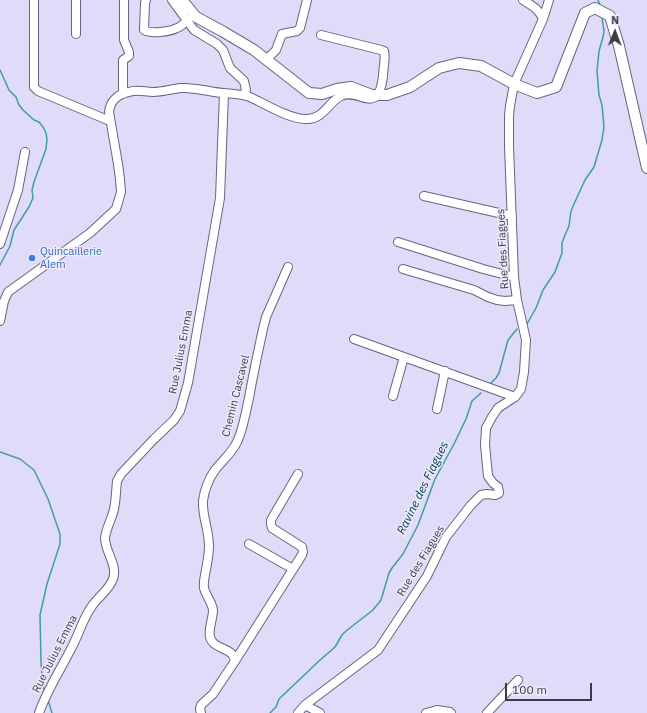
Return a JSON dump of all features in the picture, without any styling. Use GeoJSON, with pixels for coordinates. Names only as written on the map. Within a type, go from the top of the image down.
{"type":"FeatureCollection","features":[{"type":"Feature","properties":{"kind":"main road"},"geometry":{"type":"LineString","coordinates":[[182,0],[196,17],[254,50],[309,93],[322,94],[351,87],[372,95],[387,95],[410,87],[438,68],[460,63],[481,66],[514,84],[537,93],[556,86],[585,13],[595,8],[610,16],[619,46],[647,168]]}},
{"type":"Feature","properties":{"kind":"street"},"geometry":{"type":"LineString","coordinates":[[34,0],[34,87],[38,92],[110,121]]}},
{"type":"Feature","properties":{"kind":"street"},"geometry":{"type":"LineString","coordinates":[[76,0],[76,34]]}},
{"type":"Feature","properties":{"kind":"street"},"geometry":{"type":"LineString","coordinates":[[123,94],[123,60],[129,56],[124,40],[124,0]]}},
{"type":"Feature","properties":{"kind":"street"},"geometry":{"type":"LineString","coordinates":[[146,0],[144,30],[148,32],[178,28],[188,20]]}},
{"type":"Feature","properties":{"kind":"street"},"geometry":{"type":"LineString","coordinates":[[172,0],[194,30],[217,44],[223,50],[230,68],[244,81],[246,90],[244,95]]}},
{"type":"Feature","properties":{"kind":"street"},"geometry":{"type":"LineString","coordinates":[[266,60],[276,50],[282,34],[297,31],[300,28],[307,0]]}},
{"type":"Feature","properties":{"kind":"street"},"geometry":{"type":"LineString","coordinates":[[522,0],[535,8],[543,19]]}},
{"type":"Feature","properties":{"kind":"street","name":"Rue des Fiagues"},"geometry":{"type":"LineString","coordinates":[[298,713],[305,705],[378,650],[427,576],[446,537],[471,505],[481,496],[499,493],[498,487],[488,476],[485,445],[486,428],[498,408],[515,397],[521,389],[524,372],[526,340],[517,300],[514,277],[509,116],[514,84],[543,19],[549,0]]}},
{"type":"Feature","properties":{"kind":"street"},"geometry":{"type":"LineString","coordinates":[[0,321],[4,301],[8,292],[90,233],[116,209],[120,199],[120,179],[109,112],[113,100],[130,91],[152,92],[185,88],[234,93],[250,97],[297,118],[308,120],[318,117],[337,99],[344,95],[348,94],[368,98],[372,98],[377,95],[382,81],[385,56],[384,52],[321,35]]}},
{"type":"Feature","properties":{"kind":"street","name":"Rue Julius Emma"},"geometry":{"type":"LineString","coordinates":[[39,713],[43,701],[73,646],[82,622],[92,606],[112,581],[114,573],[113,565],[106,545],[105,537],[114,508],[118,478],[174,420],[180,411],[188,383],[220,198],[224,93]]}},
{"type":"Feature","properties":{"kind":"street"},"geometry":{"type":"LineString","coordinates":[[0,244],[18,190],[25,152]]}},
{"type":"Feature","properties":{"kind":"street"},"geometry":{"type":"LineString","coordinates":[[424,196],[512,216]]}},
{"type":"Feature","properties":{"kind":"street"},"geometry":{"type":"LineString","coordinates":[[398,242],[483,269],[514,277]]}},
{"type":"Feature","properties":{"kind":"street","name":"Chemin Cascavel"},"geometry":{"type":"LineString","coordinates":[[235,661],[234,656],[214,644],[210,636],[213,613],[204,586],[208,562],[209,537],[204,516],[203,498],[212,474],[237,442],[246,408],[264,323],[288,267]]}},
{"type":"Feature","properties":{"kind":"street"},"geometry":{"type":"LineString","coordinates":[[403,269],[474,290],[497,300],[517,300]]}},
{"type":"Feature","properties":{"kind":"street"},"geometry":{"type":"LineString","coordinates":[[354,339],[515,397]]}},
{"type":"Feature","properties":{"kind":"street"},"geometry":{"type":"LineString","coordinates":[[393,396],[404,357]]}},
{"type":"Feature","properties":{"kind":"street"},"geometry":{"type":"LineString","coordinates":[[437,409],[445,371]]}},
{"type":"Feature","properties":{"kind":"street"},"geometry":{"type":"LineString","coordinates":[[201,713],[201,705],[215,691],[302,555],[302,547],[272,528],[271,524],[271,520],[298,474]]}},
{"type":"Feature","properties":{"kind":"street"},"geometry":{"type":"LineString","coordinates":[[249,544],[293,569]]}},
{"type":"Feature","properties":{"kind":"street"},"geometry":{"type":"LineString","coordinates":[[487,713],[518,680]]}},
{"type":"Feature","properties":{"kind":"street"},"geometry":{"type":"LineString","coordinates":[[305,705],[320,713]]}},
{"type":"Feature","properties":{"kind":"street"},"geometry":{"type":"LineString","coordinates":[[426,713],[437,710],[451,713]]}},
{"type":"Feature","properties":{"kind":"waterway","name":"Ravine des Fiagues"},"geometry":{"type":"LineString","coordinates":[[598,0],[600,5]]}},
{"type":"Feature","properties":{"kind":"waterway","name":"Ravine des Fiagues"},"geometry":{"type":"LineString","coordinates":[[527,324],[536,308],[543,290],[555,272],[562,253],[562,243],[569,226],[571,211],[585,180],[594,167],[602,140],[604,127],[597,71],[599,51],[604,31],[602,18]]}},
{"type":"Feature","properties":{"kind":"waterway"},"geometry":{"type":"LineString","coordinates":[[0,70],[9,90],[16,97],[19,105],[34,120],[39,122],[46,133],[47,139],[46,149],[32,190],[33,198],[14,230],[10,246],[0,265]]}},
{"type":"Feature","properties":{"kind":"waterway","name":"Ravine des Fiagues"},"geometry":{"type":"LineString","coordinates":[[489,385],[499,373],[508,340],[517,329]]}},
{"type":"Feature","properties":{"kind":"waterway","name":"Ravine des Fiagues"},"geometry":{"type":"LineString","coordinates":[[270,713],[276,707],[279,699],[335,647],[346,631],[373,610],[381,600],[389,573],[403,554],[418,525],[435,479],[466,419],[472,401],[481,393]]}},
{"type":"Feature","properties":{"kind":"waterway"},"geometry":{"type":"LineString","coordinates":[[0,452],[20,459],[34,470],[48,499],[60,534],[60,544],[47,584],[40,615],[41,662],[43,687],[45,692]]}},
{"type":"Feature","properties":{"kind":"waterway"},"geometry":{"type":"LineString","coordinates":[[48,700],[52,713]]}},
{"type":"Feature","properties":{"kind":"place","name":"Quincaillerie Alem"},"geometry":{"type":"Point","coordinates":[32,258]}}]}
